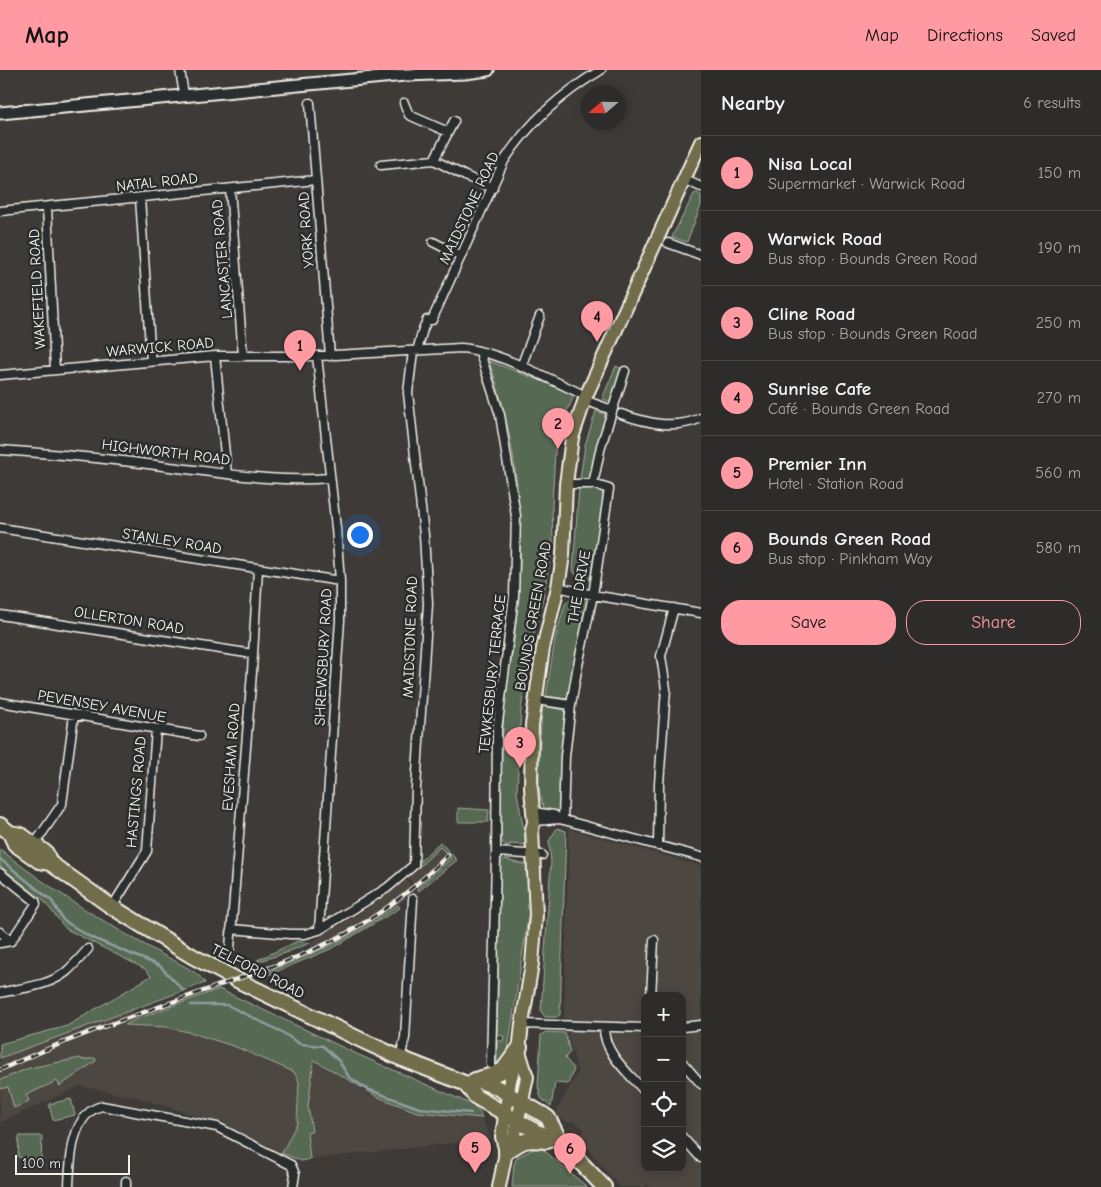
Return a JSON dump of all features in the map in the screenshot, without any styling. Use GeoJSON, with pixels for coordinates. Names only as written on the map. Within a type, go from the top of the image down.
{"type":"FeatureCollection","features":[{"type":"Feature","properties":{"kind":"highway","name":"TELFORD ROAD"},"geometry":{"type":"LineString","coordinates":[[5,829],[21,834],[46,853],[50,863]]}},
{"type":"Feature","properties":{"kind":"highway","name":"TELFORD ROAD"},"geometry":{"type":"LineString","coordinates":[[5,829],[15,844],[39,861],[50,863],[112,907],[192,956],[243,984],[400,1058],[470,1081],[496,1087],[508,1094],[516,1110]]}},
{"type":"Feature","properties":{"kind":"highway"},"geometry":{"type":"LineString","coordinates":[[470,1081],[494,1075],[503,1070],[520,1049]]}},
{"type":"Feature","properties":{"kind":"highway","name":"TELFORD ROAD"},"geometry":{"type":"LineString","coordinates":[[470,1081],[476,1097],[516,1110]]}},
{"type":"Feature","properties":{"kind":"highway"},"geometry":{"type":"LineString","coordinates":[[516,1110],[556,1140],[604,1187]]}},
{"type":"Feature","properties":{"kind":"highway"},"geometry":{"type":"LineString","coordinates":[[506,1152],[518,1144],[533,1138],[546,1141],[556,1140]]}},
{"type":"Feature","properties":{"kind":"main road"},"geometry":{"type":"LineString","coordinates":[[0,113],[405,72],[465,73],[488,70]]}},
{"type":"Feature","properties":{"kind":"main road","name":"BOUNDS GREEN ROAD"},"geometry":{"type":"LineString","coordinates":[[508,1094],[510,1080],[520,1049],[522,1024],[532,964],[536,915],[543,896],[538,855],[540,832],[534,819],[531,754],[532,725],[543,648],[558,587],[563,556],[566,484],[572,438],[585,398],[701,142]]}},
{"type":"Feature","properties":{"kind":"main road","name":"BOUNDS GREEN ROAD"},"geometry":{"type":"LineString","coordinates":[[499,1187],[506,1152],[502,1137],[516,1110],[527,1077],[520,1049]]}},
{"type":"Feature","properties":{"kind":"street"},"geometry":{"type":"LineString","coordinates":[[180,70],[184,95]]}},
{"type":"Feature","properties":{"kind":"street","name":"MAIDSTONE ROAD"},"geometry":{"type":"LineString","coordinates":[[319,930],[387,888],[414,865],[416,788],[428,604],[424,535],[408,393],[415,351],[427,320],[432,320],[504,161],[511,150],[538,118],[560,98],[601,70]]}},
{"type":"Feature","properties":{"kind":"street","name":"YORK ROAD"},"geometry":{"type":"LineString","coordinates":[[310,103],[330,356]]}},
{"type":"Feature","properties":{"kind":"street"},"geometry":{"type":"LineString","coordinates":[[404,103],[408,115],[448,132]]}},
{"type":"Feature","properties":{"kind":"street"},"geometry":{"type":"LineString","coordinates":[[434,160],[454,121]]}},
{"type":"Feature","properties":{"kind":"street"},"geometry":{"type":"LineString","coordinates":[[380,165],[434,160],[493,188]]}},
{"type":"Feature","properties":{"kind":"street","name":"NATAL ROAD"},"geometry":{"type":"LineString","coordinates":[[0,211],[316,180]]}},
{"type":"Feature","properties":{"kind":"street"},"geometry":{"type":"LineString","coordinates":[[685,180],[701,187]]}},
{"type":"Feature","properties":{"kind":"street","name":"LANCASTER ROAD"},"geometry":{"type":"LineString","coordinates":[[230,189],[243,356]]}},
{"type":"Feature","properties":{"kind":"street"},"geometry":{"type":"LineString","coordinates":[[140,198],[151,361]]}},
{"type":"Feature","properties":{"kind":"street","name":"WAKEFIELD ROAD"},"geometry":{"type":"LineString","coordinates":[[47,207],[55,370]]}},
{"type":"Feature","properties":{"kind":"street"},"geometry":{"type":"LineString","coordinates":[[433,242],[461,256]]}},
{"type":"Feature","properties":{"kind":"street"},"geometry":{"type":"LineString","coordinates":[[668,244],[701,255]]}},
{"type":"Feature","properties":{"kind":"street"},"geometry":{"type":"LineString","coordinates":[[520,367],[540,316]]}},
{"type":"Feature","properties":{"kind":"street","name":"WARWICK ROAD"},"geometry":{"type":"LineString","coordinates":[[0,375],[215,356],[330,356],[469,349],[482,352]]}},
{"type":"Feature","properties":{"kind":"street"},"geometry":{"type":"LineString","coordinates":[[482,352],[520,367],[612,410]]}},
{"type":"Feature","properties":{"kind":"street","name":"TEWKESBURY TERRACE"},"geometry":{"type":"LineString","coordinates":[[482,352],[502,423],[516,516],[514,596],[497,730],[491,1064]]}},
{"type":"Feature","properties":{"kind":"street"},"geometry":{"type":"LineString","coordinates":[[215,356],[227,474]]}},
{"type":"Feature","properties":{"kind":"street","name":"SHREWSBURY ROAD"},"geometry":{"type":"LineString","coordinates":[[317,356],[340,581],[340,620],[319,930]]}},
{"type":"Feature","properties":{"kind":"street"},"geometry":{"type":"LineString","coordinates":[[566,484],[593,484],[601,446],[625,371]]}},
{"type":"Feature","properties":{"kind":"street"},"geometry":{"type":"LineString","coordinates":[[621,414],[663,425],[700,420]]}},
{"type":"Feature","properties":{"kind":"street","name":"HIGHWORTH ROAD"},"geometry":{"type":"LineString","coordinates":[[0,450],[81,456],[227,474],[302,480],[329,478]]}},
{"type":"Feature","properties":{"kind":"street","name":"THE DRIVE"},"geometry":{"type":"LineString","coordinates":[[562,819],[565,756],[571,705],[594,595],[609,490],[593,484]]}},
{"type":"Feature","properties":{"kind":"street","name":"STANLEY ROAD"},"geometry":{"type":"LineString","coordinates":[[0,528],[340,581]]}},
{"type":"Feature","properties":{"kind":"street","name":"EVESHAM ROAD"},"geometry":{"type":"LineString","coordinates":[[230,948],[258,569]]}},
{"type":"Feature","properties":{"kind":"street"},"geometry":{"type":"LineString","coordinates":[[558,587],[701,613]]}},
{"type":"Feature","properties":{"kind":"street"},"geometry":{"type":"LineString","coordinates":[[658,846],[659,784],[666,689],[661,656],[674,608]]}},
{"type":"Feature","properties":{"kind":"street","name":"OLLERTON ROAD"},"geometry":{"type":"LineString","coordinates":[[0,615],[253,654]]}},
{"type":"Feature","properties":{"kind":"street"},"geometry":{"type":"LineString","coordinates":[[535,700],[571,705]]}},
{"type":"Feature","properties":{"kind":"street","name":"PEVENSEY AVENUE"},"geometry":{"type":"LineString","coordinates":[[0,702],[199,736]]}},
{"type":"Feature","properties":{"kind":"street"},"geometry":{"type":"LineString","coordinates":[[34,844],[62,804],[74,715]]}},
{"type":"Feature","properties":{"kind":"street","name":"HASTINGS ROAD"},"geometry":{"type":"LineString","coordinates":[[112,907],[147,851],[156,729]]}},
{"type":"Feature","properties":{"kind":"street"},"geometry":{"type":"LineString","coordinates":[[534,819],[554,815],[562,819],[701,857]]}},
{"type":"Feature","properties":{"kind":"street"},"geometry":{"type":"LineString","coordinates":[[496,852],[538,855]]}},
{"type":"Feature","properties":{"kind":"street"},"geometry":{"type":"LineString","coordinates":[[0,873],[35,901],[36,904],[11,941],[0,943]]}},
{"type":"Feature","properties":{"kind":"street"},"geometry":{"type":"LineString","coordinates":[[400,1058],[405,1038],[413,899]]}},
{"type":"Feature","properties":{"kind":"street"},"geometry":{"type":"LineString","coordinates":[[231,928],[290,934],[305,934],[319,930]]}},
{"type":"Feature","properties":{"kind":"street"},"geometry":{"type":"LineString","coordinates":[[0,932],[11,941]]}},
{"type":"Feature","properties":{"kind":"street"},"geometry":{"type":"LineString","coordinates":[[651,992],[654,940]]}},
{"type":"Feature","properties":{"kind":"street"},"geometry":{"type":"LineString","coordinates":[[0,993],[54,979],[67,972],[88,949]]}},
{"type":"Feature","properties":{"kind":"street"},"geometry":{"type":"LineString","coordinates":[[522,1024],[641,1028]]}},
{"type":"Feature","properties":{"kind":"street"},"geometry":{"type":"LineString","coordinates":[[686,1027],[701,1025]]}},
{"type":"Feature","properties":{"kind":"street"},"geometry":{"type":"LineString","coordinates":[[604,1028],[608,1049],[641,1087]]}},
{"type":"Feature","properties":{"kind":"street"},"geometry":{"type":"LineString","coordinates":[[686,1067],[701,1084]]}},
{"type":"Feature","properties":{"kind":"street"},"geometry":{"type":"LineString","coordinates":[[69,1187],[72,1146],[76,1134],[88,1112],[102,1106],[217,1127],[290,1165],[295,1174],[293,1187]]}},
{"type":"Feature","properties":{"kind":"street"},"geometry":{"type":"LineString","coordinates":[[686,1141],[701,1158]]}},
{"type":"Feature","properties":{"kind":"shaded area"},"geometry":{"type":"Polygon","coordinates":[[[569,829],[701,866],[701,1187],[649,1187],[648,1183],[644,1187],[620,1187],[578,1137],[585,1131],[581,1126],[573,1121],[568,1123],[555,1114],[578,1072],[564,1015],[569,829]]]}},
{"type":"Feature","properties":{"kind":"shaded area"},"geometry":{"type":"Polygon","coordinates":[[[440,847],[451,858],[417,889],[407,877],[440,847]]]}},
{"type":"Feature","properties":{"kind":"shaded area"},"geometry":{"type":"Polygon","coordinates":[[[405,879],[415,891],[398,905],[360,930],[314,953],[310,943],[371,906],[405,879]]]}},
{"type":"Feature","properties":{"kind":"shaded area"},"geometry":{"type":"Polygon","coordinates":[[[131,1010],[134,1020],[126,1025],[167,1027],[192,1033],[236,1047],[294,1072],[299,1082],[297,1123],[282,1153],[212,1122],[172,1108],[135,1097],[80,1086],[1,1122],[0,1125],[0,1058],[131,1010]]]}},
{"type":"Feature","properties":{"kind":"shaded area"},"geometry":{"type":"Polygon","coordinates":[[[313,1060],[369,1094],[417,1112],[482,1118],[491,1139],[310,1159],[307,1132],[312,1131],[308,1106],[313,1060]]]}},
{"type":"Feature","properties":{"kind":"green space"},"geometry":{"type":"Polygon","coordinates":[[[694,194],[701,195],[701,205],[687,242],[672,237],[694,194]]]}},
{"type":"Feature","properties":{"kind":"green space"},"geometry":{"type":"Polygon","coordinates":[[[489,361],[575,394],[556,435],[552,505],[553,543],[543,598],[530,649],[521,710],[517,792],[526,843],[524,845],[510,844],[510,846],[505,845],[501,841],[502,751],[505,697],[518,606],[520,570],[519,509],[512,449],[506,419],[489,361]]]}},
{"type":"Feature","properties":{"kind":"green space"},"geometry":{"type":"Polygon","coordinates":[[[616,366],[624,370],[612,402],[602,399],[616,366]]]}},
{"type":"Feature","properties":{"kind":"green space"},"geometry":{"type":"Polygon","coordinates":[[[596,411],[607,415],[590,479],[580,479],[585,445],[596,411]]]}},
{"type":"Feature","properties":{"kind":"green space"},"geometry":{"type":"Polygon","coordinates":[[[579,487],[603,491],[602,515],[593,580],[581,579],[576,576],[573,570],[579,487]]]}},
{"type":"Feature","properties":{"kind":"green space"},"geometry":{"type":"Polygon","coordinates":[[[589,599],[568,699],[546,696],[555,639],[565,604],[568,600],[589,599]]]}},
{"type":"Feature","properties":{"kind":"green space"},"geometry":{"type":"Polygon","coordinates":[[[543,706],[565,710],[560,810],[558,811],[545,809],[541,802],[539,790],[543,706]]]}},
{"type":"Feature","properties":{"kind":"green space"},"geometry":{"type":"Polygon","coordinates":[[[458,808],[489,810],[488,822],[458,822],[458,808]]]}},
{"type":"Feature","properties":{"kind":"green space"},"geometry":{"type":"Polygon","coordinates":[[[557,828],[566,831],[560,1015],[545,1017],[541,1011],[551,862],[549,841],[557,828]]]}},
{"type":"Feature","properties":{"kind":"green space"},"geometry":{"type":"Polygon","coordinates":[[[440,842],[457,860],[419,891],[417,889],[451,858],[440,847],[419,867],[420,861],[440,842]]]}},
{"type":"Feature","properties":{"kind":"green space"},"geometry":{"type":"Polygon","coordinates":[[[0,849],[78,905],[185,967],[198,975],[205,983],[0,1058],[0,1044],[67,1026],[151,976],[145,969],[66,929],[43,900],[0,866],[0,849]]]}},
{"type":"Feature","properties":{"kind":"green space"},"geometry":{"type":"Polygon","coordinates":[[[505,859],[528,865],[531,898],[508,1050],[506,1059],[497,1066],[497,1041],[503,1041],[504,1036],[497,1035],[500,863],[505,859]]]}},
{"type":"Feature","properties":{"kind":"green space"},"geometry":{"type":"Polygon","coordinates":[[[398,905],[400,908],[333,948],[268,975],[262,973],[332,945],[360,930],[398,905]]]}},
{"type":"Feature","properties":{"kind":"green space"},"geometry":{"type":"Polygon","coordinates":[[[298,941],[310,943],[257,962],[257,960],[298,941]]]}},
{"type":"Feature","properties":{"kind":"green space"},"geometry":{"type":"Polygon","coordinates":[[[219,989],[359,1055],[473,1105],[480,1112],[482,1118],[417,1112],[378,1097],[314,1060],[308,1106],[312,1131],[307,1132],[310,1159],[301,1161],[282,1153],[297,1123],[299,1082],[294,1072],[236,1047],[192,1033],[167,1027],[125,1025],[219,989]]]}},
{"type":"Feature","properties":{"kind":"green space"},"geometry":{"type":"Polygon","coordinates":[[[546,1032],[565,1033],[570,1052],[565,1058],[574,1069],[568,1084],[555,1083],[551,1107],[541,1098],[538,1087],[541,1035],[546,1032]]]}},
{"type":"Feature","properties":{"kind":"green space"},"geometry":{"type":"Polygon","coordinates":[[[81,1058],[82,1060],[95,1058],[96,1061],[60,1086],[57,1081],[26,1095],[29,1101],[14,1108],[8,1087],[0,1089],[0,1080],[29,1068],[81,1058]]]}},
{"type":"Feature","properties":{"kind":"green space"},"geometry":{"type":"Polygon","coordinates":[[[71,1099],[75,1115],[53,1120],[49,1104],[71,1099]]]}},
{"type":"Feature","properties":{"kind":"green space"},"geometry":{"type":"Polygon","coordinates":[[[19,1136],[42,1136],[41,1162],[25,1161],[25,1158],[18,1157],[19,1136]]]}},
{"type":"Feature","properties":{"kind":"green space"},"geometry":{"type":"Polygon","coordinates":[[[540,1147],[587,1187],[512,1187],[514,1164],[517,1157],[540,1147]]]}},
{"type":"Feature","properties":{"kind":"waterway"},"geometry":{"type":"LineString","coordinates":[[0,859],[52,901],[63,920],[90,937],[160,966],[183,990]]}},
{"type":"Feature","properties":{"kind":"waterway"},"geometry":{"type":"LineString","coordinates":[[191,1005],[227,1005],[280,1031],[300,1044],[323,1046],[339,1061],[349,1077],[367,1089],[419,1108],[471,1113]]}},
{"type":"Feature","properties":{"kind":"railway"},"geometry":{"type":"LineString","coordinates":[[0,1070],[82,1035],[310,952],[359,926],[395,902],[448,855]]}},
{"type":"Feature","properties":{"kind":"place","name":"Sunrise Cafe"},"geometry":{"type":"Point","coordinates":[597,342]}},
{"type":"Feature","properties":{"kind":"place","name":"Nisa Local"},"geometry":{"type":"Point","coordinates":[300,371]}},
{"type":"Feature","properties":{"kind":"place","name":"Warwick Road"},"geometry":{"type":"Point","coordinates":[558,449]}},
{"type":"Feature","properties":{"kind":"place","name":"Cline Road"},"geometry":{"type":"Point","coordinates":[520,768]}},
{"type":"Feature","properties":{"kind":"place","name":"Premier Inn"},"geometry":{"type":"Point","coordinates":[475,1173]}},
{"type":"Feature","properties":{"kind":"place","name":"Bounds Green Road"},"geometry":{"type":"Point","coordinates":[570,1174]}}]}
